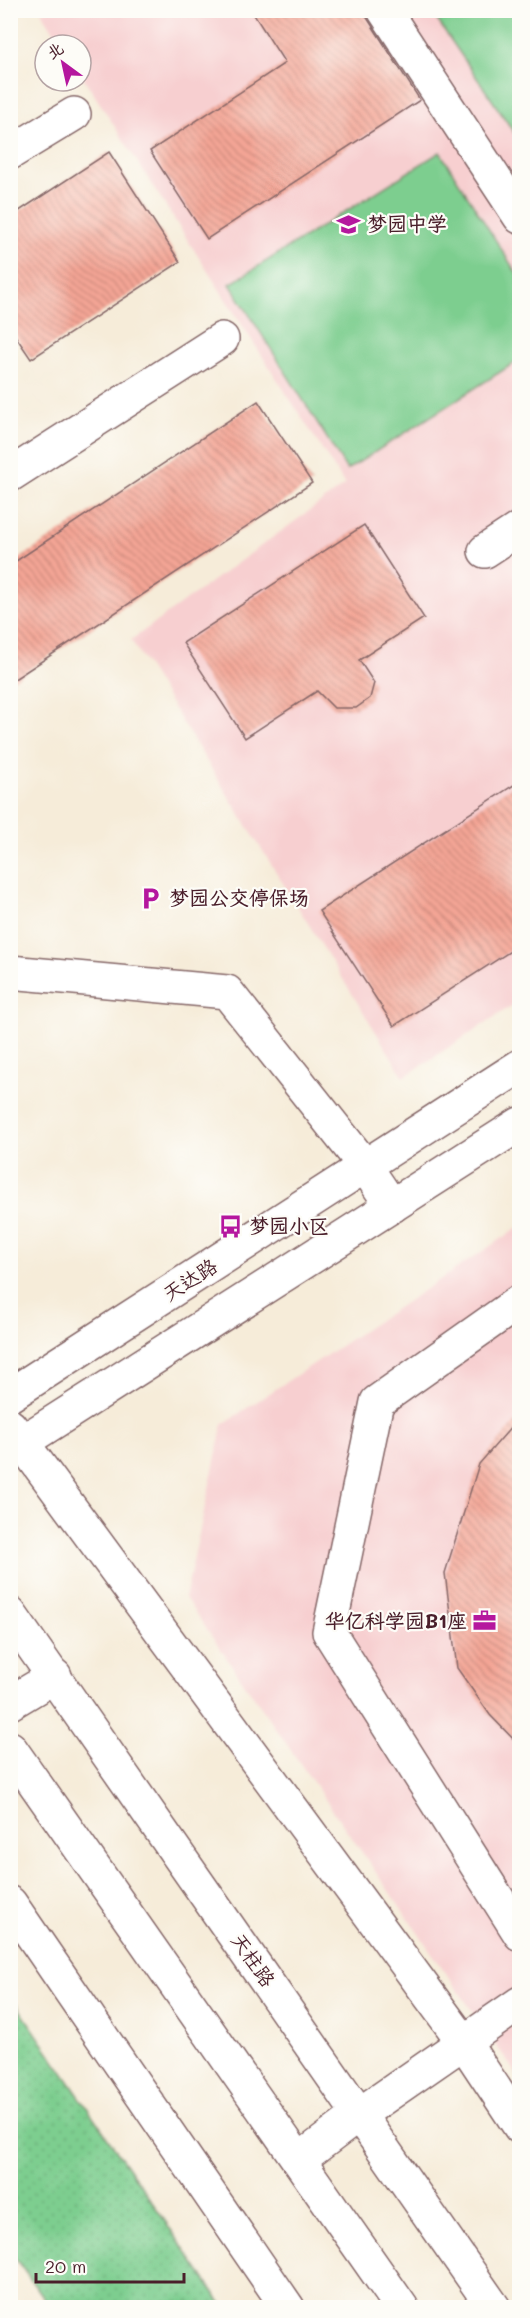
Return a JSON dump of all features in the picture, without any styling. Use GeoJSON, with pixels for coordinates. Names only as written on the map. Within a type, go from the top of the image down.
{"type":"FeatureCollection","features":[{"type":"Feature","properties":{"kind":"street"},"geometry":{"type":"LineString","coordinates":[[384,10],[519,217]]}},
{"type":"Feature","properties":{"kind":"street"},"geometry":{"type":"LineString","coordinates":[[10,153],[74,114]]}},
{"type":"Feature","properties":{"kind":"street"},"geometry":{"type":"LineString","coordinates":[[14,464],[222,339]]}},
{"type":"Feature","properties":{"kind":"street"},"geometry":{"type":"LineString","coordinates":[[485,551],[519,528]]}},
{"type":"Feature","properties":{"kind":"street"},"geometry":{"type":"LineString","coordinates":[[10,972],[227,992],[365,1166],[392,1206]]}},
{"type":"Feature","properties":{"kind":"street","name":"天达路"},"geometry":{"type":"LineString","coordinates":[[10,1395],[519,1066]]}},
{"type":"Feature","properties":{"kind":"street"},"geometry":{"type":"LineString","coordinates":[[519,1124],[392,1206],[14,1439],[463,2041],[519,2127]]}},
{"type":"Feature","properties":{"kind":"street"},"geometry":{"type":"LineString","coordinates":[[519,1301],[377,1402],[329,1632],[519,1934]]}},
{"type":"Feature","properties":{"kind":"street","name":"天柱路"},"geometry":{"type":"LineString","coordinates":[[10,1614],[494,2307]]}},
{"type":"Feature","properties":{"kind":"street"},"geometry":{"type":"LineString","coordinates":[[10,1703],[55,1676]]}},
{"type":"Feature","properties":{"kind":"street"},"geometry":{"type":"LineString","coordinates":[[10,1748],[402,2307]]}},
{"type":"Feature","properties":{"kind":"street"},"geometry":{"type":"LineString","coordinates":[[10,1903],[288,2307]]}},
{"type":"Feature","properties":{"kind":"street"},"geometry":{"type":"LineString","coordinates":[[299,2160],[360,2114],[519,2004]]}},
{"type":"Feature","properties":{"kind":"shaded area"},"geometry":{"type":"Polygon","coordinates":[[[41,11],[519,11],[519,1001],[404,1077],[131,640],[345,485],[93,93],[93,33],[55,33],[41,11]]]}},
{"type":"Feature","properties":{"kind":"shaded area"},"geometry":{"type":"Polygon","coordinates":[[[519,1227],[519,2078],[185,1598],[223,1424],[519,1227]]]}},
{"type":"Feature","properties":{"kind":"green space"},"geometry":{"type":"Polygon","coordinates":[[[431,11],[519,11],[519,136],[516,135],[431,11]]]}},
{"type":"Feature","properties":{"kind":"green space"},"geometry":{"type":"Polygon","coordinates":[[[440,152],[519,277],[519,360],[347,470],[230,284],[440,152]]]}},
{"type":"Feature","properties":{"kind":"green space"},"geometry":{"type":"Polygon","coordinates":[[[16,2004],[224,2307],[50,2307],[10,2251],[10,2007],[16,2004]]]}},
{"type":"Feature","properties":{"kind":"building"},"geometry":{"type":"Polygon","coordinates":[[[251,10],[362,10],[420,100],[207,239],[150,151],[285,63],[251,10]]]}},
{"type":"Feature","properties":{"kind":"building"},"geometry":{"type":"Polygon","coordinates":[[[109,152],[180,262],[31,359],[10,328],[10,217],[109,152]]]}},
{"type":"Feature","properties":{"kind":"building"},"geometry":{"type":"Polygon","coordinates":[[[258,401],[312,483],[10,682],[10,565],[258,401]]]}},
{"type":"Feature","properties":{"kind":"building"},"geometry":{"type":"Polygon","coordinates":[[[364,525],[424,618],[359,660],[374,683],[370,698],[356,708],[334,708],[317,691],[245,738],[183,643],[364,525]]]}},
{"type":"Feature","properties":{"kind":"building"},"geometry":{"type":"Polygon","coordinates":[[[520,781],[520,945],[394,1026],[319,911],[520,781]]]}},
{"type":"Feature","properties":{"kind":"building","name":"华亿科学园B1座"},"geometry":{"type":"Polygon","coordinates":[[[520,1417],[520,1746],[490,1715],[457,1668],[445,1573],[479,1464],[520,1417]]]}},
{"type":"Feature","properties":{"kind":"place","name":"梦园中学"},"geometry":{"type":"Point","coordinates":[349,224]}},
{"type":"Feature","properties":{"kind":"place","name":"梦园公交停保场"},"geometry":{"type":"Point","coordinates":[151,898]}},
{"type":"Feature","properties":{"kind":"place","name":"梦园小区"},"geometry":{"type":"Point","coordinates":[231,1226]}},
{"type":"Feature","properties":{"kind":"place","name":"华亿科学园B1座"},"geometry":{"type":"Point","coordinates":[485,1621]}}]}
